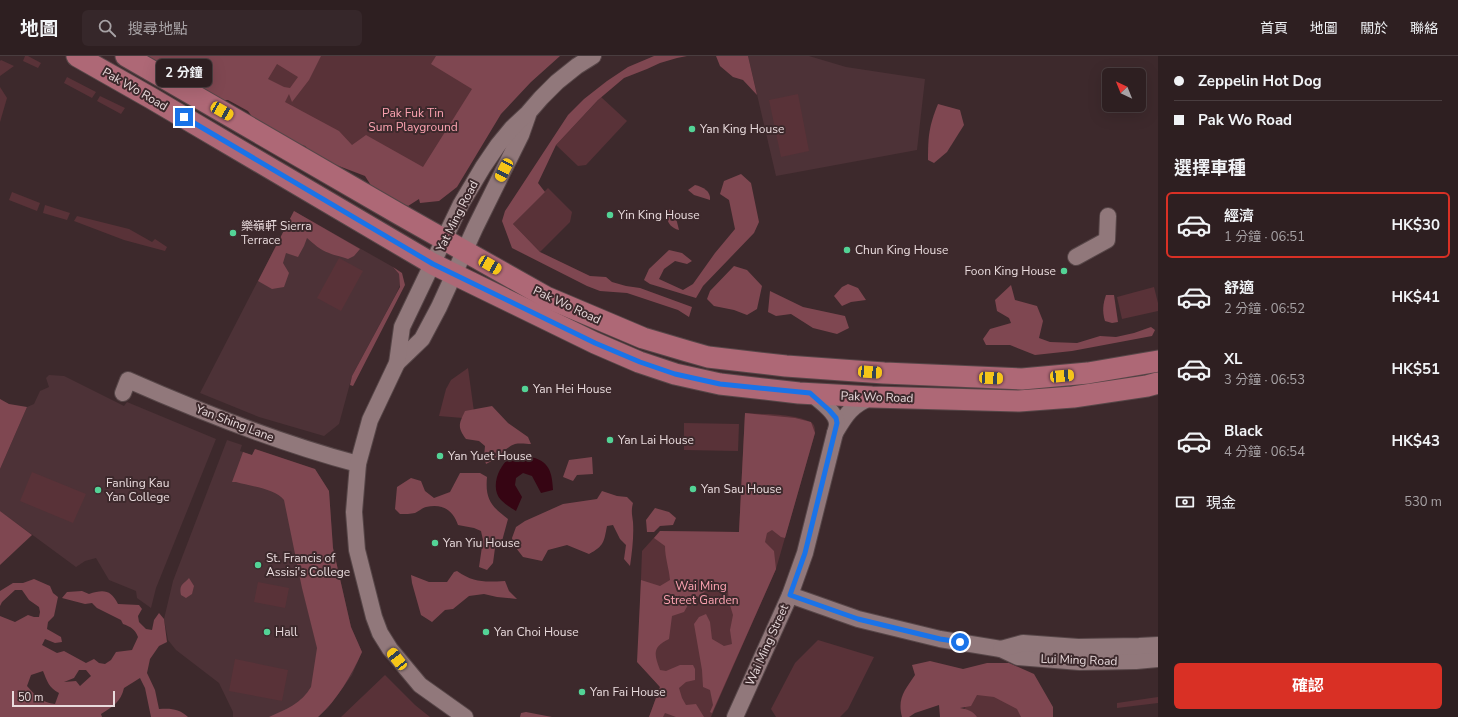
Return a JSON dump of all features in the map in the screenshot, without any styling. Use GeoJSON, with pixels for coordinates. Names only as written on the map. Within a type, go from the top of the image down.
{"type":"FeatureCollection","features":[{"type":"Feature","properties":{"kind":"main road","name":"Pak Wo Road"},"geometry":{"type":"LineString","coordinates":[[77,56],[433,264],[595,343],[675,374],[720,384],[810,393],[872,397],[1019,401],[1080,396],[1158,383]]}},
{"type":"Feature","properties":{"kind":"main road","name":"Pak Wo Road"},"geometry":{"type":"LineString","coordinates":[[126,56],[398,214],[444,238],[546,297],[643,338],[708,357],[786,366],[869,372],[1022,379],[1088,373],[1158,361]]}},
{"type":"Feature","properties":{"kind":"street","name":"Yat Ming Road"},"geometry":{"type":"LineString","coordinates":[[397,363],[402,327],[444,238],[483,167],[512,128],[557,82],[577,66],[593,56]]}},
{"type":"Feature","properties":{"kind":"street","name":"Yat Ming Road"},"geometry":{"type":"LineString","coordinates":[[397,363],[422,339],[439,307],[521,135],[528,113]]}},
{"type":"Feature","properties":{"kind":"street"},"geometry":{"type":"LineString","coordinates":[[1076,257],[1107,240],[1108,216]]}},
{"type":"Feature","properties":{"kind":"street"},"geometry":{"type":"LineString","coordinates":[[397,363],[370,420],[358,464],[354,512],[357,550],[370,604],[380,632],[390,649],[420,685],[465,717]]}},
{"type":"Feature","properties":{"kind":"street","name":"Yan Shing Lane"},"geometry":{"type":"LineString","coordinates":[[123,393],[128,380],[217,417],[324,454],[358,464]]}},
{"type":"Feature","properties":{"kind":"street","name":"Wai Ming Street"},"geometry":{"type":"LineString","coordinates":[[735,717],[790,595],[805,553],[835,433],[837,423],[836,418],[821,401],[810,393]]}},
{"type":"Feature","properties":{"kind":"street","name":"Wai Ming Street"},"geometry":{"type":"LineString","coordinates":[[835,433],[849,411],[860,402],[872,397]]}},
{"type":"Feature","properties":{"kind":"street","name":"Lui Ming Road"},"geometry":{"type":"LineString","coordinates":[[790,595],[858,619],[940,639],[1001,649],[1018,657],[1080,662],[1158,659]]}},
{"type":"Feature","properties":{"kind":"street","name":"Lui Ming Road"},"geometry":{"type":"LineString","coordinates":[[1001,649],[1023,643],[1078,647],[1139,646],[1158,644]]}},
{"type":"Feature","properties":{"kind":"shaded area"},"geometry":{"type":"Polygon","coordinates":[[[748,56],[809,56],[846,67],[925,79],[917,150],[776,176],[748,56]]]}},
{"type":"Feature","properties":{"kind":"shaded area"},"geometry":{"type":"Polygon","coordinates":[[[294,211],[393,267],[399,274],[400,285],[396,294],[352,376],[339,424],[324,436],[259,417],[200,393],[294,211]]]}},
{"type":"Feature","properties":{"kind":"shaded area","name":"Fanling Kau Yan College"},"geometry":{"type":"Polygon","coordinates":[[[49,375],[64,376],[124,406],[127,402],[216,439],[156,588],[151,608],[137,598],[136,591],[109,580],[96,558],[85,561],[76,567],[0,511],[0,469],[27,407],[34,404],[40,391],[49,387],[46,378],[49,375]]]}},
{"type":"Feature","properties":{"kind":"shaded area","name":"St. Francis of Assisi's College"},"geometry":{"type":"Polygon","coordinates":[[[227,440],[242,445],[240,451],[252,455],[255,449],[315,469],[329,491],[333,548],[351,627],[362,652],[352,675],[328,708],[318,717],[233,717],[233,712],[219,683],[176,650],[168,640],[164,619],[173,581],[227,440]]]}},
{"type":"Feature","properties":{"kind":"shaded area"},"geometry":{"type":"Polygon","coordinates":[[[525,456],[539,459],[547,466],[550,470],[553,490],[541,493],[532,476],[523,473],[516,478],[515,485],[522,497],[516,511],[501,500],[496,490],[496,484],[502,466],[510,458],[525,456]]]}},
{"type":"Feature","properties":{"kind":"green space"},"geometry":{"type":"Polygon","coordinates":[[[25,56],[28,56],[41,63],[38,68],[23,61],[25,56]]]}},
{"type":"Feature","properties":{"kind":"green space"},"geometry":{"type":"Polygon","coordinates":[[[145,56],[321,56],[309,80],[292,102],[289,94],[285,102],[339,131],[352,145],[366,135],[423,167],[472,89],[431,64],[436,56],[560,56],[531,82],[501,114],[457,187],[439,201],[420,203],[419,199],[408,206],[377,195],[365,176],[318,158],[305,146],[278,137],[257,124],[248,111],[228,100],[217,100],[195,88],[186,68],[181,78],[145,56]],[[277,64],[268,79],[284,87],[290,88],[298,77],[277,64]]]}},
{"type":"Feature","properties":{"kind":"green space","name":"Pak Fuk Tin Sum Playground"},"geometry":{"type":"Polygon","coordinates":[[[175,56],[552,56],[496,115],[443,193],[175,56]]]}},
{"type":"Feature","properties":{"kind":"green space"},"geometry":{"type":"Polygon","coordinates":[[[654,56],[687,56],[660,63],[624,78],[598,100],[556,145],[538,183],[545,192],[513,224],[540,252],[590,276],[606,277],[612,282],[640,288],[692,307],[689,317],[678,310],[627,293],[600,291],[587,286],[512,248],[502,221],[505,211],[568,115],[584,99],[607,81],[628,67],[654,56]]]}},
{"type":"Feature","properties":{"kind":"green space"},"geometry":{"type":"Polygon","coordinates":[[[716,56],[748,56],[757,95],[743,80],[733,77],[720,66],[716,56]]]}},
{"type":"Feature","properties":{"kind":"green space"},"geometry":{"type":"Polygon","coordinates":[[[1,60],[14,66],[0,76],[0,61],[1,60]]]}},
{"type":"Feature","properties":{"kind":"green space"},"geometry":{"type":"Polygon","coordinates":[[[67,77],[96,92],[92,98],[64,83],[67,77]]]}},
{"type":"Feature","properties":{"kind":"green space"},"geometry":{"type":"Polygon","coordinates":[[[0,87],[7,98],[0,122],[0,87]]]}},
{"type":"Feature","properties":{"kind":"green space"},"geometry":{"type":"Polygon","coordinates":[[[798,94],[809,151],[781,157],[769,100],[798,94]]]}},
{"type":"Feature","properties":{"kind":"green space"},"geometry":{"type":"Polygon","coordinates":[[[100,96],[125,108],[121,114],[97,101],[100,96]]]}},
{"type":"Feature","properties":{"kind":"green space"},"geometry":{"type":"Polygon","coordinates":[[[601,97],[627,121],[586,165],[578,166],[556,145],[601,97]]]}},
{"type":"Feature","properties":{"kind":"green space"},"geometry":{"type":"Polygon","coordinates":[[[938,104],[960,110],[964,125],[947,152],[934,163],[928,160],[928,144],[931,125],[938,104]]]}},
{"type":"Feature","properties":{"kind":"green space"},"geometry":{"type":"Polygon","coordinates":[[[741,174],[751,183],[759,222],[754,233],[703,286],[696,298],[650,284],[644,280],[649,269],[669,250],[682,253],[692,261],[687,264],[675,261],[664,269],[659,279],[683,290],[693,284],[715,253],[735,229],[729,200],[720,194],[724,181],[741,174]]]}},
{"type":"Feature","properties":{"kind":"green space"},"geometry":{"type":"Polygon","coordinates":[[[695,185],[708,192],[710,200],[694,195],[688,190],[695,185]]]}},
{"type":"Feature","properties":{"kind":"green space"},"geometry":{"type":"Polygon","coordinates":[[[548,188],[572,212],[570,222],[540,252],[513,224],[548,188]]]}},
{"type":"Feature","properties":{"kind":"green space"},"geometry":{"type":"Polygon","coordinates":[[[12,192],[40,203],[37,211],[9,200],[12,192]]]}},
{"type":"Feature","properties":{"kind":"green space"},"geometry":{"type":"Polygon","coordinates":[[[45,205],[70,213],[67,220],[43,213],[45,205]]]}},
{"type":"Feature","properties":{"kind":"green space"},"geometry":{"type":"Polygon","coordinates":[[[670,209],[675,214],[679,230],[674,228],[668,222],[666,217],[670,209]]]}},
{"type":"Feature","properties":{"kind":"green space"},"geometry":{"type":"Polygon","coordinates":[[[294,211],[360,249],[354,256],[348,259],[331,254],[317,247],[307,238],[298,257],[286,253],[283,263],[289,273],[284,287],[272,289],[258,281],[294,211]]]}},
{"type":"Feature","properties":{"kind":"green space"},"geometry":{"type":"Polygon","coordinates":[[[77,216],[129,229],[152,242],[155,239],[167,247],[165,251],[124,240],[74,221],[77,216]]]}},
{"type":"Feature","properties":{"kind":"green space"},"geometry":{"type":"Polygon","coordinates":[[[339,258],[363,271],[341,311],[317,298],[339,258]]]}},
{"type":"Feature","properties":{"kind":"green space"},"geometry":{"type":"Polygon","coordinates":[[[734,266],[747,270],[762,286],[757,309],[747,315],[734,310],[714,306],[707,299],[710,291],[734,266]]]}},
{"type":"Feature","properties":{"kind":"green space"},"geometry":{"type":"Polygon","coordinates":[[[393,267],[402,273],[405,285],[353,386],[350,385],[352,376],[400,287],[399,274],[393,267]]]}},
{"type":"Feature","properties":{"kind":"green space"},"geometry":{"type":"Polygon","coordinates":[[[848,284],[858,288],[866,300],[851,302],[842,306],[834,296],[842,287],[848,284]]]}},
{"type":"Feature","properties":{"kind":"green space"},"geometry":{"type":"Polygon","coordinates":[[[1011,285],[1015,300],[1037,306],[1043,321],[1039,338],[1050,342],[1077,343],[1100,336],[1116,337],[1151,327],[1155,330],[1152,336],[1072,351],[1035,355],[1010,345],[986,345],[983,339],[990,329],[1011,323],[1009,318],[997,311],[995,300],[1011,285]]]}},
{"type":"Feature","properties":{"kind":"green space"},"geometry":{"type":"Polygon","coordinates":[[[1154,287],[1158,303],[1158,311],[1122,319],[1117,297],[1154,287]]]}},
{"type":"Feature","properties":{"kind":"green space"},"geometry":{"type":"Polygon","coordinates":[[[770,291],[803,307],[845,316],[849,328],[837,334],[813,328],[791,314],[776,316],[768,312],[770,291]]]}},
{"type":"Feature","properties":{"kind":"green space"},"geometry":{"type":"Polygon","coordinates":[[[1106,295],[1114,295],[1118,322],[1112,323],[1105,321],[1103,308],[1106,295]]]}},
{"type":"Feature","properties":{"kind":"green space"},"geometry":{"type":"Polygon","coordinates":[[[468,368],[475,419],[439,416],[446,389],[451,380],[468,368]]]}},
{"type":"Feature","properties":{"kind":"green space"},"geometry":{"type":"Polygon","coordinates":[[[0,399],[9,404],[27,407],[0,469],[0,399]]]}},
{"type":"Feature","properties":{"kind":"green space"},"geometry":{"type":"Polygon","coordinates":[[[492,406],[508,423],[528,437],[531,444],[515,444],[507,448],[486,464],[484,457],[485,446],[479,441],[466,439],[461,431],[460,425],[465,411],[492,406]]]}},
{"type":"Feature","properties":{"kind":"green space","name":"Wai Ming Street Garden"},"geometry":{"type":"Polygon","coordinates":[[[745,413],[797,417],[812,423],[815,428],[815,433],[776,569],[711,717],[649,717],[660,687],[638,662],[642,551],[660,531],[739,532],[745,413]]]}},
{"type":"Feature","properties":{"kind":"green space","name":"Wai Ming Street Garden"},"geometry":{"type":"Polygon","coordinates":[[[745,413],[795,418],[811,422],[815,433],[785,538],[781,537],[772,530],[767,533],[765,542],[774,551],[776,569],[712,713],[710,712],[713,705],[710,690],[703,687],[702,670],[694,624],[699,617],[706,614],[710,622],[712,639],[724,646],[732,644],[730,630],[733,615],[729,602],[728,591],[708,587],[700,597],[688,605],[684,612],[672,616],[669,639],[657,648],[656,655],[658,664],[660,670],[666,671],[680,665],[693,665],[695,669],[695,680],[686,682],[679,688],[686,705],[696,704],[704,717],[676,717],[665,713],[663,717],[649,717],[660,687],[637,662],[641,580],[660,586],[670,580],[665,546],[654,538],[660,531],[739,532],[745,413]]]}},
{"type":"Feature","properties":{"kind":"green space"},"geometry":{"type":"Polygon","coordinates":[[[684,423],[739,424],[738,451],[684,450],[684,423]]]}},
{"type":"Feature","properties":{"kind":"green space"},"geometry":{"type":"Polygon","coordinates":[[[255,449],[315,469],[329,491],[333,548],[351,627],[362,652],[343,687],[332,703],[318,717],[269,717],[298,702],[307,693],[311,687],[317,648],[302,588],[284,500],[275,493],[232,482],[243,452],[252,455],[255,449]]]}},
{"type":"Feature","properties":{"kind":"green space"},"geometry":{"type":"Polygon","coordinates":[[[592,457],[593,474],[577,475],[573,481],[563,477],[569,460],[592,457]]]}},
{"type":"Feature","properties":{"kind":"green space"},"geometry":{"type":"Polygon","coordinates":[[[32,472],[86,494],[73,523],[20,501],[32,472]]]}},
{"type":"Feature","properties":{"kind":"green space"},"geometry":{"type":"Polygon","coordinates":[[[460,473],[480,473],[487,477],[487,491],[490,501],[497,510],[508,519],[502,541],[495,548],[493,563],[487,570],[479,567],[483,540],[481,531],[458,525],[453,515],[442,507],[426,507],[415,513],[408,514],[400,514],[395,509],[397,487],[411,478],[421,481],[425,491],[434,498],[450,492],[460,473]]]}},
{"type":"Feature","properties":{"kind":"green space"},"geometry":{"type":"Polygon","coordinates":[[[602,491],[617,496],[627,497],[633,503],[633,538],[630,566],[624,559],[626,545],[620,539],[613,525],[607,526],[602,543],[598,548],[589,554],[567,545],[548,550],[542,561],[523,557],[513,544],[512,538],[516,527],[525,521],[563,504],[597,499],[602,491]]]}},
{"type":"Feature","properties":{"kind":"green space"},"geometry":{"type":"Polygon","coordinates":[[[655,508],[669,512],[676,518],[673,525],[660,526],[654,532],[647,532],[646,520],[655,508]]]}},
{"type":"Feature","properties":{"kind":"green space"},"geometry":{"type":"Polygon","coordinates":[[[0,511],[32,535],[0,565],[0,511]]]}},
{"type":"Feature","properties":{"kind":"green space"},"geometry":{"type":"Polygon","coordinates":[[[457,571],[474,580],[491,582],[505,581],[509,591],[517,599],[484,594],[469,596],[453,609],[445,610],[432,622],[421,615],[411,575],[429,582],[447,582],[454,572],[457,571]]]}},
{"type":"Feature","properties":{"kind":"green space"},"geometry":{"type":"Polygon","coordinates":[[[189,578],[194,586],[192,594],[186,598],[181,595],[181,589],[182,585],[189,578]]]}},
{"type":"Feature","properties":{"kind":"green space"},"geometry":{"type":"Polygon","coordinates":[[[34,579],[50,586],[53,593],[58,597],[54,616],[48,622],[47,629],[61,637],[62,642],[55,643],[45,639],[42,645],[57,653],[64,651],[86,663],[94,659],[99,663],[105,664],[111,660],[116,652],[132,650],[138,637],[134,630],[123,624],[121,620],[97,608],[92,603],[85,604],[62,598],[67,592],[82,591],[89,594],[103,591],[110,593],[118,604],[139,605],[142,609],[138,616],[139,622],[146,629],[152,630],[154,620],[159,613],[164,619],[167,642],[159,646],[150,659],[147,673],[155,690],[159,709],[175,710],[182,712],[188,717],[151,717],[145,688],[140,678],[124,688],[118,701],[101,714],[102,717],[0,717],[0,616],[15,622],[28,615],[39,617],[40,612],[39,607],[29,600],[22,590],[15,590],[2,602],[0,606],[0,591],[13,583],[23,583],[34,579]],[[79,670],[74,678],[64,682],[76,681],[80,686],[91,676],[86,670],[79,670]],[[43,671],[31,675],[27,686],[46,702],[55,704],[59,693],[47,681],[43,671]]]}},
{"type":"Feature","properties":{"kind":"green space"},"geometry":{"type":"Polygon","coordinates":[[[258,582],[289,588],[285,608],[254,602],[258,582]]]}},
{"type":"Feature","properties":{"kind":"green space"},"geometry":{"type":"Polygon","coordinates":[[[818,640],[874,657],[848,709],[840,717],[776,717],[771,709],[795,663],[818,640]]]}},
{"type":"Feature","properties":{"kind":"green space"},"geometry":{"type":"Polygon","coordinates":[[[235,659],[288,670],[282,701],[229,691],[235,659]]]}},
{"type":"Feature","properties":{"kind":"green space"},"geometry":{"type":"Polygon","coordinates":[[[930,661],[963,669],[987,663],[1009,663],[1034,674],[1053,707],[1053,717],[1021,717],[1017,709],[994,697],[977,695],[971,706],[960,708],[974,713],[977,717],[940,717],[939,705],[915,713],[909,717],[902,717],[901,699],[915,675],[912,665],[930,661]]]}},
{"type":"Feature","properties":{"kind":"green space"},"geometry":{"type":"Polygon","coordinates":[[[385,675],[415,705],[430,717],[341,717],[385,675]]]}},
{"type":"Feature","properties":{"kind":"green space"},"geometry":{"type":"Polygon","coordinates":[[[975,685],[1034,717],[961,717],[975,685]]]}},
{"type":"Feature","properties":{"kind":"green space"},"geometry":{"type":"Polygon","coordinates":[[[1158,697],[1158,703],[1117,708],[1117,703],[1158,697]]]}},
{"type":"Feature","properties":{"kind":"green space"},"geometry":{"type":"Polygon","coordinates":[[[526,712],[552,717],[520,717],[521,713],[526,712]]]}},
{"type":"Feature","properties":{"kind":"place","name":"Yan King House"},"geometry":{"type":"Point","coordinates":[692,129]}},
{"type":"Feature","properties":{"kind":"place","name":"Yin King House"},"geometry":{"type":"Point","coordinates":[610,215]}},
{"type":"Feature","properties":{"kind":"place","name":"樂嶺軒 Sierra Terrace"},"geometry":{"type":"Point","coordinates":[233,233]}},
{"type":"Feature","properties":{"kind":"place","name":"Chun King House"},"geometry":{"type":"Point","coordinates":[847,250]}},
{"type":"Feature","properties":{"kind":"place","name":"Foon King House"},"geometry":{"type":"Point","coordinates":[1064,271]}},
{"type":"Feature","properties":{"kind":"place","name":"Yan Hei House"},"geometry":{"type":"Point","coordinates":[525,389]}},
{"type":"Feature","properties":{"kind":"place","name":"Yan Lai House"},"geometry":{"type":"Point","coordinates":[610,440]}},
{"type":"Feature","properties":{"kind":"place","name":"Yan Yuet House"},"geometry":{"type":"Point","coordinates":[440,456]}},
{"type":"Feature","properties":{"kind":"place","name":"Yan Sau House"},"geometry":{"type":"Point","coordinates":[693,489]}},
{"type":"Feature","properties":{"kind":"place","name":"Fanling Kau Yan College"},"geometry":{"type":"Point","coordinates":[98,490]}},
{"type":"Feature","properties":{"kind":"place","name":"Yan Yiu House"},"geometry":{"type":"Point","coordinates":[435,543]}},
{"type":"Feature","properties":{"kind":"place","name":"St. Francis of Assisi's College"},"geometry":{"type":"Point","coordinates":[258,565]}},
{"type":"Feature","properties":{"kind":"place","name":"Hall"},"geometry":{"type":"Point","coordinates":[267,632]}},
{"type":"Feature","properties":{"kind":"place","name":"Yan Choi House"},"geometry":{"type":"Point","coordinates":[486,632]}},
{"type":"Feature","properties":{"kind":"place","name":"Yan Fai House"},"geometry":{"type":"Point","coordinates":[582,692]}},
{"type":"Feature","properties":{"kind":"route"},"geometry":{"type":"LineString","coordinates":[[184,117],[433,264],[595,343],[640,362],[675,374],[720,384],[810,393],[821,401],[836,418],[837,423],[805,553],[790,595],[858,619],[940,639],[960,642]]}}]}
